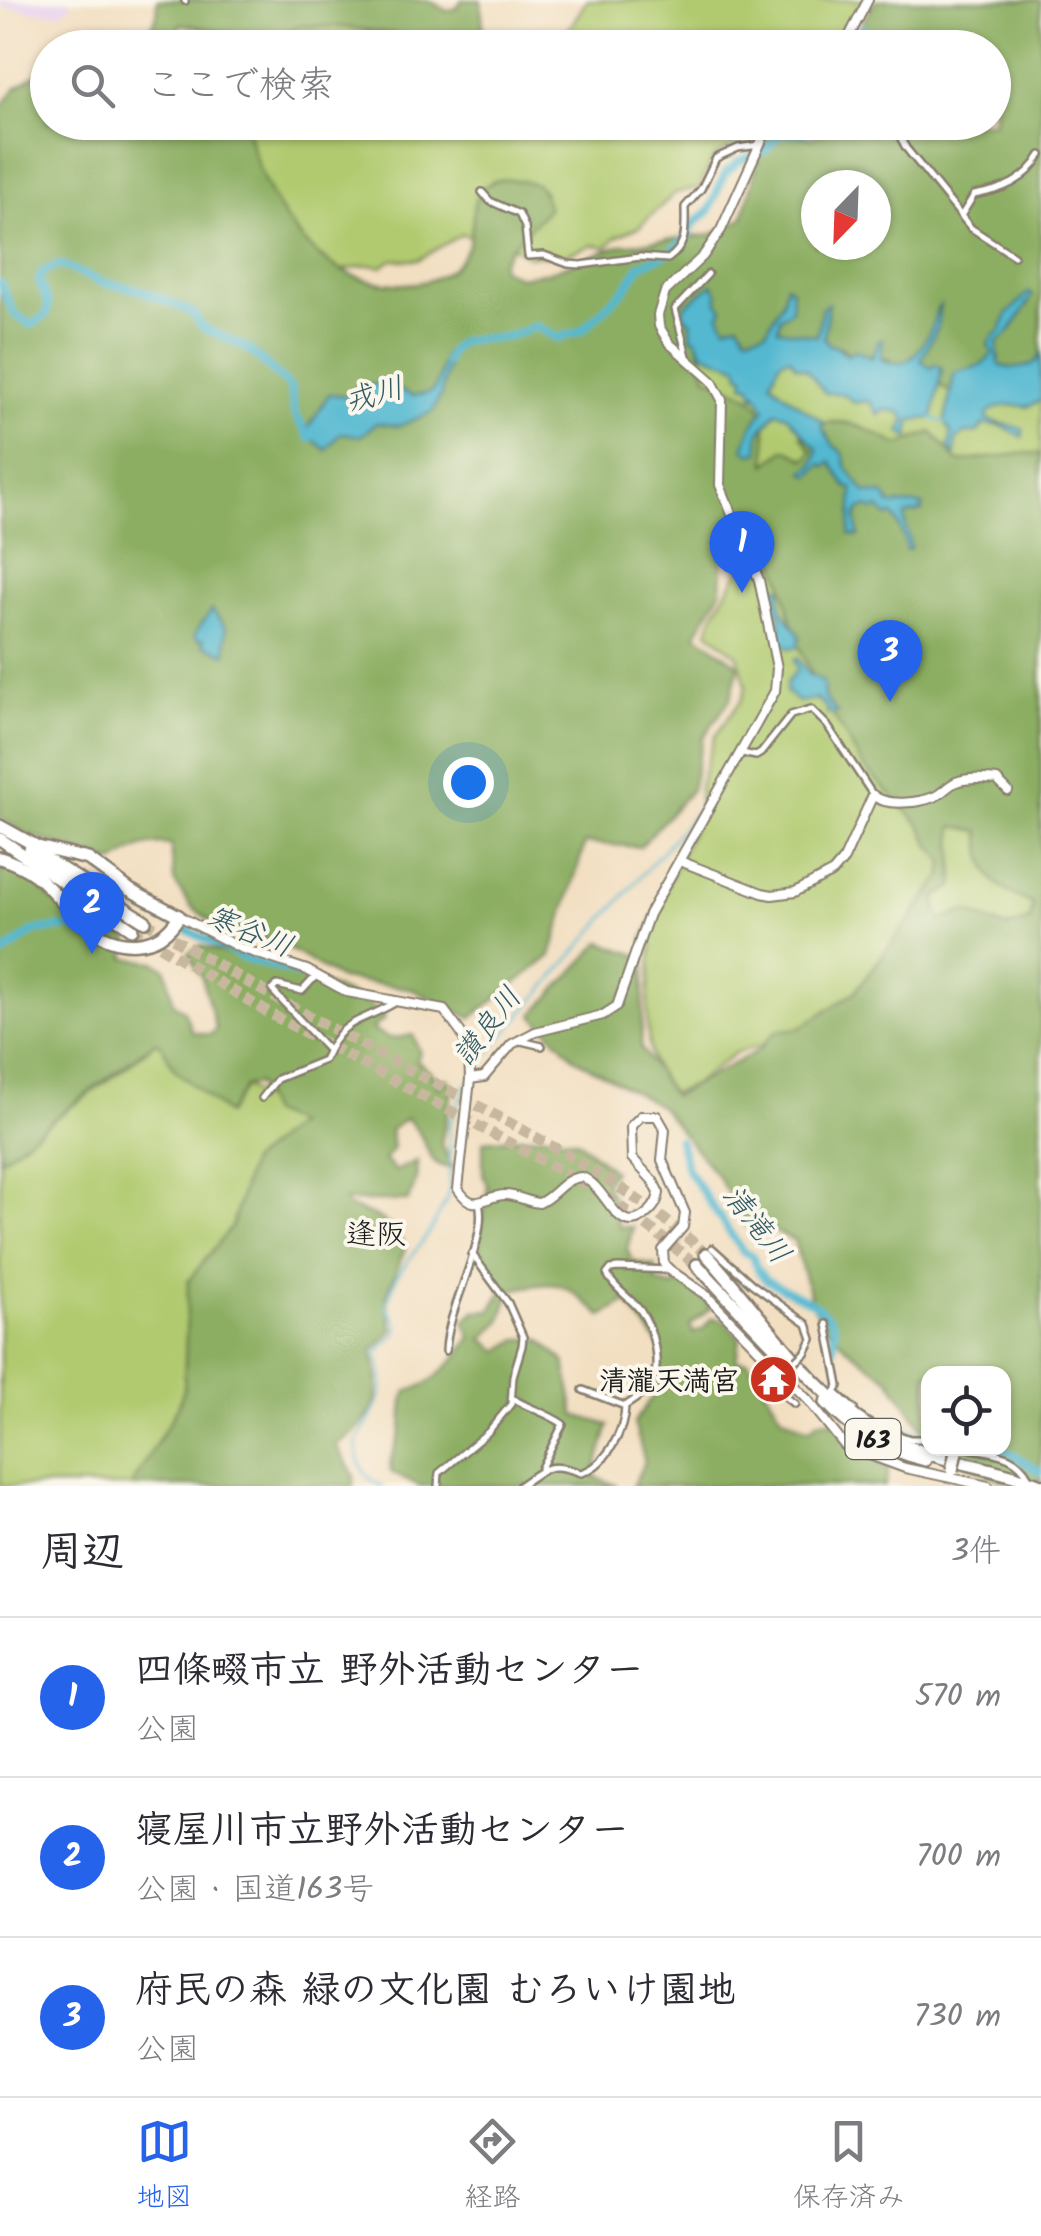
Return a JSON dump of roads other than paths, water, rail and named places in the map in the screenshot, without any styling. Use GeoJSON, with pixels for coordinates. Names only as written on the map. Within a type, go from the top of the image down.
{"type":"FeatureCollection","features":[{"type":"Feature","properties":{"kind":"highway"},"geometry":{"type":"LineString","coordinates":[[0,827],[38,847],[88,860],[109,875]]}},
{"type":"Feature","properties":{"kind":"highway"},"geometry":{"type":"LineString","coordinates":[[0,827],[132,929]]}},
{"type":"Feature","properties":{"kind":"highway"},"geometry":{"type":"LineString","coordinates":[[0,838],[72,890]]}},
{"type":"Feature","properties":{"kind":"highway"},"geometry":{"type":"LineString","coordinates":[[0,847],[72,890],[145,921]]}},
{"type":"Feature","properties":{"kind":"highway"},"geometry":{"type":"LineString","coordinates":[[0,858],[31,872],[89,928],[115,940],[146,943],[164,936],[179,916],[94,866],[87,868],[86,881],[104,904]]}},
{"type":"Feature","properties":{"kind":"highway","name":"163"},"geometry":{"type":"LineString","coordinates":[[709,1251],[826,1394],[878,1432],[944,1460],[1035,1482]]}},
{"type":"Feature","properties":{"kind":"highway","name":"163"},"geometry":{"type":"LineString","coordinates":[[697,1265],[840,1418],[888,1448],[1035,1482]]}},
{"type":"Feature","properties":{"kind":"highway","name":"163"},"geometry":{"type":"LineString","coordinates":[[825,1400],[838,1421],[886,1455],[887,1462]]}},
{"type":"Feature","properties":{"kind":"highway"},"geometry":{"type":"LineString","coordinates":[[878,1432],[921,1448]]}},
{"type":"Feature","properties":{"kind":"highway"},"geometry":{"type":"LineString","coordinates":[[953,1456],[1035,1482]]}},
{"type":"Feature","properties":{"kind":"highway"},"geometry":{"type":"LineString","coordinates":[[952,1474],[955,1456]]}},
{"type":"Feature","properties":{"kind":"street"},"geometry":{"type":"LineString","coordinates":[[852,30],[868,0]]}},
{"type":"Feature","properties":{"kind":"street"},"geometry":{"type":"LineString","coordinates":[[470,1079],[484,1076],[518,1041],[534,1032],[603,1015],[616,1006],[624,992],[640,934],[775,691],[778,668],[759,580],[720,485],[722,400],[712,381],[662,333],[658,314],[668,289],[716,238],[761,140]]}},
{"type":"Feature","properties":{"kind":"street"},"geometry":{"type":"LineString","coordinates":[[902,140],[977,234],[1014,256]]}},
{"type":"Feature","properties":{"kind":"street"},"geometry":{"type":"LineString","coordinates":[[482,192],[519,214],[528,256],[544,255],[581,265],[640,257],[670,258],[686,236],[685,207],[701,189],[716,158],[738,148],[759,145]]}},
{"type":"Feature","properties":{"kind":"street"},"geometry":{"type":"LineString","coordinates":[[961,216],[974,195],[994,193],[1029,174],[1041,156]]}},
{"type":"Feature","properties":{"kind":"street"},"geometry":{"type":"LineString","coordinates":[[687,359],[675,309],[708,274]]}},
{"type":"Feature","properties":{"kind":"street"},"geometry":{"type":"LineString","coordinates":[[741,753],[756,756],[792,714],[811,709],[827,725],[872,795],[884,802],[935,796],[956,782],[990,779],[1001,782],[1008,791]]}},
{"type":"Feature","properties":{"kind":"street"},"geometry":{"type":"LineString","coordinates":[[680,861],[762,893],[795,892],[833,872],[844,860],[872,795]]}},
{"type":"Feature","properties":{"kind":"street"},"geometry":{"type":"LineString","coordinates":[[179,916],[260,957],[317,975],[347,992],[444,1010],[469,1050],[470,1079],[458,1189],[467,1200],[479,1202],[500,1194],[539,1203],[565,1182],[582,1177],[599,1188],[620,1220],[638,1220],[652,1210],[659,1193],[654,1181],[633,1162],[630,1135],[637,1119],[653,1114],[663,1123],[662,1160],[685,1213],[683,1227],[663,1250],[664,1264],[706,1295],[784,1371],[841,1443],[887,1462],[952,1474],[988,1486]]}},
{"type":"Feature","properties":{"kind":"street"},"geometry":{"type":"LineString","coordinates":[[317,975],[302,991],[277,985],[272,990],[328,1050]]}},
{"type":"Feature","properties":{"kind":"street"},"geometry":{"type":"LineString","coordinates":[[262,1098],[277,1079],[324,1060],[336,1034],[345,1027],[396,1001]]}},
{"type":"Feature","properties":{"kind":"street"},"geometry":{"type":"LineString","coordinates":[[518,1041],[542,1046]]}},
{"type":"Feature","properties":{"kind":"street"},"geometry":{"type":"LineString","coordinates":[[446,1351],[450,1315],[482,1212],[479,1202]]}},
{"type":"Feature","properties":{"kind":"street"},"geometry":{"type":"LineString","coordinates":[[709,1251],[807,1324],[812,1339],[805,1352],[784,1371]]}},
{"type":"Feature","properties":{"kind":"street"},"geometry":{"type":"LineString","coordinates":[[438,1486],[440,1473],[498,1422],[512,1398],[523,1337],[508,1304],[472,1254]]}},
{"type":"Feature","properties":{"kind":"street"},"geometry":{"type":"LineString","coordinates":[[518,1486],[556,1465],[581,1473],[595,1468],[612,1444],[625,1406],[649,1388],[654,1377],[653,1344],[642,1312],[612,1284],[607,1274],[618,1268],[670,1270]]}},
{"type":"Feature","properties":{"kind":"street"},"geometry":{"type":"LineString","coordinates":[[828,1324],[839,1386],[836,1394],[876,1426],[910,1439],[921,1439]]}},
{"type":"Feature","properties":{"kind":"street"},"geometry":{"type":"LineString","coordinates":[[792,1383],[785,1396],[795,1404]]}},
{"type":"Feature","properties":{"kind":"street"},"geometry":{"type":"LineString","coordinates":[[584,1390],[625,1406]]}},
{"type":"Feature","properties":{"kind":"street"},"geometry":{"type":"LineString","coordinates":[[512,1398],[526,1407],[545,1410],[563,1424],[540,1471]]}},
{"type":"Feature","properties":{"kind":"street"},"geometry":{"type":"LineString","coordinates":[[1005,1456],[1018,1463],[1035,1482]]}},
{"type":"Feature","properties":{"kind":"water"},"geometry":{"type":"Polygon","coordinates":[[[712,284],[726,326],[739,323],[747,335],[766,331],[783,300],[786,284],[792,289],[791,310],[780,318],[778,329],[817,336],[822,308],[828,304],[824,338],[830,345],[847,355],[855,350],[872,358],[883,339],[881,359],[898,363],[918,352],[940,305],[938,327],[921,360],[931,368],[935,364],[942,368],[933,418],[911,420],[909,438],[900,431],[906,420],[900,412],[884,410],[879,415],[869,401],[854,403],[844,394],[825,393],[807,370],[795,365],[790,357],[781,360],[771,381],[823,422],[822,427],[843,453],[847,468],[865,492],[885,495],[890,504],[923,505],[922,511],[905,515],[910,549],[906,550],[892,515],[887,517],[879,508],[860,509],[856,518],[859,536],[850,535],[853,489],[846,487],[831,462],[826,467],[821,464],[810,476],[804,472],[813,465],[818,450],[787,415],[776,412],[759,434],[759,452],[751,454],[744,449],[765,408],[751,386],[744,384],[745,376],[738,366],[703,353],[697,339],[691,337],[691,321],[682,315],[684,307],[712,284]]]}},
{"type":"Feature","properties":{"kind":"water"},"geometry":{"type":"Polygon","coordinates":[[[1028,293],[1033,295],[1018,321],[997,342],[999,365],[1025,367],[1035,362],[1041,352],[1041,401],[1027,407],[1000,407],[987,416],[988,420],[1023,429],[1023,437],[999,425],[983,425],[977,433],[966,433],[956,440],[955,456],[949,449],[951,433],[945,422],[954,374],[981,365],[989,358],[993,352],[988,346],[993,336],[1001,331],[1006,316],[1028,293]]]}},
{"type":"Feature","properties":{"kind":"water"},"geometry":{"type":"Polygon","coordinates":[[[446,353],[450,355],[441,395],[432,412],[399,426],[376,423],[361,436],[341,433],[326,450],[305,433],[329,394],[350,396],[357,387],[374,384],[413,396],[430,392],[437,385],[446,353]]]}},
{"type":"Feature","properties":{"kind":"water"},"geometry":{"type":"Polygon","coordinates":[[[770,584],[781,588],[783,610],[800,636],[798,647],[788,648],[780,642],[780,616],[770,584]]]}},
{"type":"Feature","properties":{"kind":"water"},"geometry":{"type":"Polygon","coordinates":[[[212,610],[226,628],[226,654],[202,644],[204,639],[198,640],[194,635],[212,610]]]}},
{"type":"Feature","properties":{"kind":"water"},"geometry":{"type":"Polygon","coordinates":[[[797,658],[810,675],[823,681],[824,697],[837,713],[827,714],[826,707],[816,699],[798,702],[786,692],[787,682],[797,670],[797,658]]]}},
{"type":"Feature","properties":{"kind":"waterway","name":"戎川"},"geometry":{"type":"LineString","coordinates":[[446,362],[454,346],[466,340],[503,337],[536,326],[557,338],[581,331],[626,288],[640,265],[683,242],[695,222],[709,211],[725,173],[739,161],[766,150],[775,140]]}},
{"type":"Feature","properties":{"kind":"waterway","name":"戎川"},"geometry":{"type":"LineString","coordinates":[[0,283],[15,315],[32,325],[47,314],[48,303],[39,281],[43,271],[61,265],[101,282],[140,290],[193,313],[202,327],[247,348],[290,387],[295,415],[310,438]]}},
{"type":"Feature","properties":{"kind":"waterway"},"geometry":{"type":"LineString","coordinates":[[931,418],[947,423]]}},
{"type":"Feature","properties":{"kind":"waterway","name":"讃良川"},"geometry":{"type":"LineString","coordinates":[[472,1072],[715,790]]}},
{"type":"Feature","properties":{"kind":"waterway","name":"寒谷川"},"geometry":{"type":"LineString","coordinates":[[0,956],[34,931],[76,926],[117,894],[170,922]]}},
{"type":"Feature","properties":{"kind":"waterway","name":"寒谷川"},"geometry":{"type":"LineString","coordinates":[[181,927],[244,958],[303,976]]}},
{"type":"Feature","properties":{"kind":"waterway","name":"讃良川"},"geometry":{"type":"LineString","coordinates":[[382,1486],[362,1468],[357,1440],[380,1399],[381,1366],[376,1353],[397,1333],[397,1322],[386,1306],[397,1276],[430,1231],[450,1187],[449,1125],[467,1083]]}},
{"type":"Feature","properties":{"kind":"waterway","name":"清滝川"},"geometry":{"type":"LineString","coordinates":[[679,1140],[687,1169],[743,1252],[752,1255],[766,1280],[814,1304],[830,1319],[834,1327],[833,1348]]}},
{"type":"Feature","properties":{"kind":"waterway","name":"清滝川"},"geometry":{"type":"LineString","coordinates":[[839,1376],[862,1413],[886,1426],[921,1435]]}},
{"type":"Feature","properties":{"kind":"waterway","name":"清滝川"},"geometry":{"type":"LineString","coordinates":[[1011,1454],[1041,1472]]}},
{"type":"Feature","properties":{"kind":"tunnel"},"geometry":{"type":"LineString","coordinates":[[145,921],[258,988],[583,1165],[647,1206],[706,1254]]}},
{"type":"Feature","properties":{"kind":"tunnel"},"geometry":{"type":"LineString","coordinates":[[132,929],[267,1012],[593,1188],[697,1265]]}},
{"type":"Feature","properties":{"kind":"place","name":"四條畷市立 野外活動センター"},"geometry":{"type":"Point","coordinates":[742,593]}},
{"type":"Feature","properties":{"kind":"place","name":"府民の森 緑の文化園 むろいけ園地"},"geometry":{"type":"Point","coordinates":[890,702]}},
{"type":"Feature","properties":{"kind":"place","name":"寝屋川市立野外活動センター"},"geometry":{"type":"Point","coordinates":[92,954]}},
{"type":"Feature","properties":{"kind":"place","name":"清瀧天満宮"},"geometry":{"type":"Point","coordinates":[774,1380]}},
{"type":"Feature","properties":{"kind":"district","name":"逢阪"},"geometry":{"type":"Point","coordinates":[376,1234]}}]}
